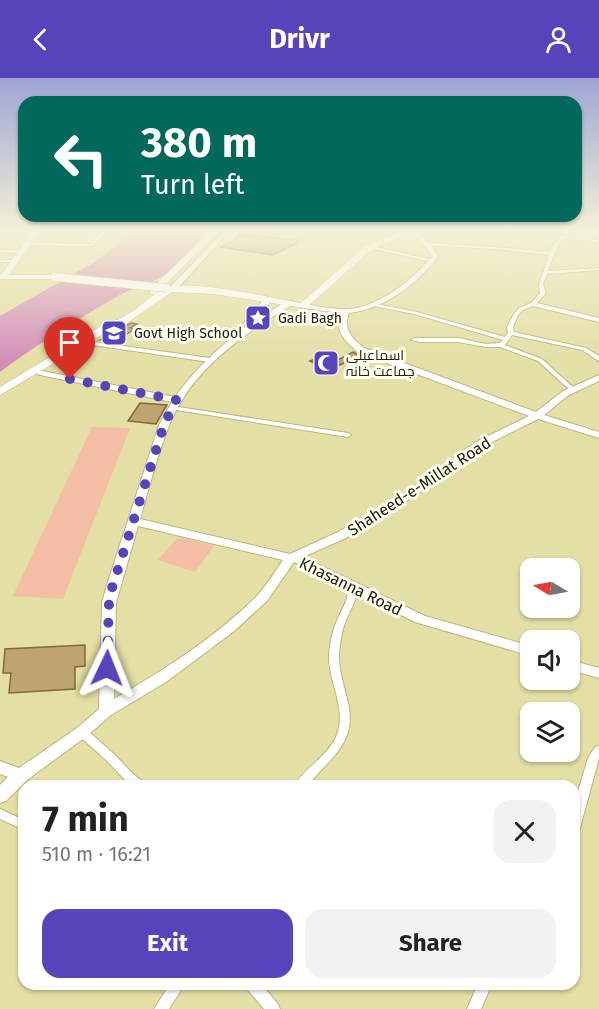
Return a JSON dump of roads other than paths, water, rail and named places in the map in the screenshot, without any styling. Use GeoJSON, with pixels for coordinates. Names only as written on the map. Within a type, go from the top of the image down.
{"type":"FeatureCollection","features":[{"type":"Feature","properties":{"kind":"highway"},"geometry":{"type":"LineString","coordinates":[[0,392],[103,330],[173,274]]}},
{"type":"Feature","properties":{"kind":"highway"},"geometry":{"type":"LineString","coordinates":[[103,330],[115,326],[169,289],[222,293],[303,306],[339,274]]}},
{"type":"Feature","properties":{"kind":"main road"},"geometry":{"type":"LineString","coordinates":[[2,279],[55,277],[169,289],[184,274]]}},
{"type":"Feature","properties":{"kind":"main road"},"geometry":{"type":"LineString","coordinates":[[303,306],[346,311],[372,305],[387,297],[416,274]]}},
{"type":"Feature","properties":{"kind":"main road"},"geometry":{"type":"LineString","coordinates":[[254,321],[268,300]]}},
{"type":"Feature","properties":{"kind":"main road"},"geometry":{"type":"LineString","coordinates":[[106,711],[109,603],[132,521],[174,404],[209,360],[254,321],[289,303]]}},
{"type":"Feature","properties":{"kind":"main road"},"geometry":{"type":"LineString","coordinates":[[346,311],[341,325],[350,340],[361,350],[537,416],[599,435]]}},
{"type":"Feature","properties":{"kind":"main road"},"geometry":{"type":"LineString","coordinates":[[40,372],[174,404]]}},
{"type":"Feature","properties":{"kind":"main road","name":"Shaheed-e-Millat Road"},"geometry":{"type":"LineString","coordinates":[[0,796],[21,775],[82,732],[106,711],[161,678],[228,628],[262,598],[291,558],[342,535],[412,493],[480,444],[537,416],[573,390],[599,378]]}},
{"type":"Feature","properties":{"kind":"main road","name":"Khasanna Road"},"geometry":{"type":"LineString","coordinates":[[132,521],[291,558],[352,584],[420,619],[520,648]]}},
{"type":"Feature","properties":{"kind":"main road"},"geometry":{"type":"LineString","coordinates":[[580,668],[599,673]]}},
{"type":"Feature","properties":{"kind":"main road"},"geometry":{"type":"LineString","coordinates":[[0,767],[21,775]]}},
{"type":"Feature","properties":{"kind":"street"},"geometry":{"type":"LineString","coordinates":[[511,333],[510,327],[516,315],[521,309],[533,304],[544,290],[541,284],[544,274]]}},
{"type":"Feature","properties":{"kind":"street"},"geometry":{"type":"LineString","coordinates":[[533,304],[599,320]]}},
{"type":"Feature","properties":{"kind":"street"},"geometry":{"type":"LineString","coordinates":[[372,305],[415,313],[505,339]]}},
{"type":"Feature","properties":{"kind":"street"},"geometry":{"type":"LineString","coordinates":[[500,345],[511,333]]}},
{"type":"Feature","properties":{"kind":"street"},"geometry":{"type":"LineString","coordinates":[[511,333],[584,349],[599,359]]}},
{"type":"Feature","properties":{"kind":"street"},"geometry":{"type":"LineString","coordinates":[[414,340],[440,342],[457,340],[486,346],[500,345],[540,360],[573,390]]}},
{"type":"Feature","properties":{"kind":"street"},"geometry":{"type":"LineString","coordinates":[[81,342],[209,360]]}},
{"type":"Feature","properties":{"kind":"street"},"geometry":{"type":"LineString","coordinates":[[174,404],[348,435]]}},
{"type":"Feature","properties":{"kind":"street"},"geometry":{"type":"LineString","coordinates":[[304,780],[312,770],[336,749],[344,729],[346,708],[335,679],[334,657],[340,624],[354,596],[352,584]]}},
{"type":"Feature","properties":{"kind":"street"},"geometry":{"type":"LineString","coordinates":[[82,732],[132,780]]}},
{"type":"Feature","properties":{"kind":"street"},"geometry":{"type":"LineString","coordinates":[[580,806],[593,759],[599,750]]}},
{"type":"Feature","properties":{"kind":"street"},"geometry":{"type":"LineString","coordinates":[[0,814],[18,822]]}},
{"type":"Feature","properties":{"kind":"street"},"geometry":{"type":"LineString","coordinates":[[161,1009],[174,990]]}},
{"type":"Feature","properties":{"kind":"street"},"geometry":{"type":"LineString","coordinates":[[257,990],[273,1009]]}},
{"type":"Feature","properties":{"kind":"street"},"geometry":{"type":"LineString","coordinates":[[474,1009],[482,990]]}},
{"type":"Feature","properties":{"kind":"place","name":"Gadi Bagh"},"geometry":{"type":"Point","coordinates":[258,318]}},
{"type":"Feature","properties":{"kind":"place","name":"Govt High School"},"geometry":{"type":"Point","coordinates":[114,333]}},
{"type":"Feature","properties":{"kind":"place","name":"اسماعیلی جماعت خانہ"},"geometry":{"type":"Point","coordinates":[326,363]}}]}
